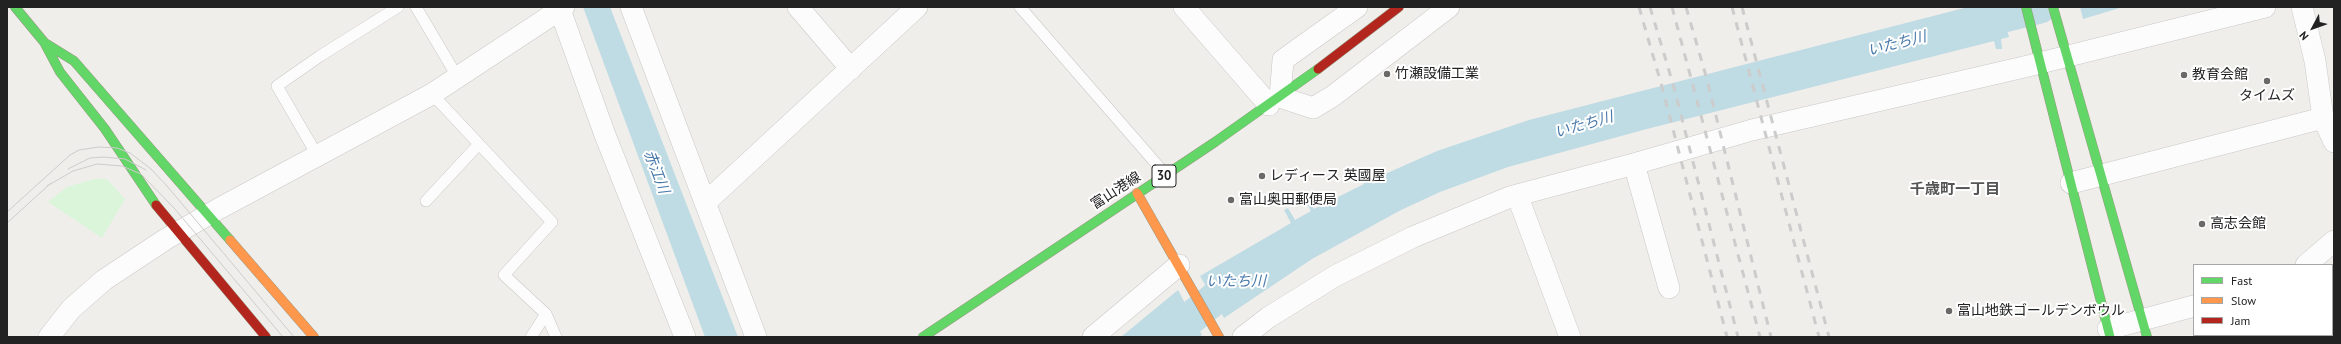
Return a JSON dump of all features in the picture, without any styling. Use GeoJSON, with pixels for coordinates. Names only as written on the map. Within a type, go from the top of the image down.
{"type":"FeatureCollection","features":[{"type":"Feature","properties":{"kind":"street"},"geometry":{"type":"LineString","coordinates":[[15,7],[44,42],[60,72],[105,129],[146,191],[177,233],[266,337]]}},
{"type":"Feature","properties":{"kind":"street"},"geometry":{"type":"LineString","coordinates":[[631,7],[756,337]]}},
{"type":"Feature","properties":{"kind":"street"},"geometry":{"type":"LineString","coordinates":[[798,7],[851,69]]}},
{"type":"Feature","properties":{"kind":"street"},"geometry":{"type":"LineString","coordinates":[[705,203],[917,7]]}},
{"type":"Feature","properties":{"kind":"street"},"geometry":{"type":"LineString","coordinates":[[1184,7],[1274,101],[1312,108],[1333,96],[1449,7]]}},
{"type":"Feature","properties":{"kind":"street"},"geometry":{"type":"LineString","coordinates":[[1274,101],[1283,60],[1357,7]]}},
{"type":"Feature","properties":{"kind":"street","name":"富山港線"},"geometry":{"type":"LineString","coordinates":[[923,337],[1274,101],[1326,64],[1399,7]]}},
{"type":"Feature","properties":{"kind":"street"},"geometry":{"type":"LineString","coordinates":[[2026,7],[2109,333],[2145,329],[2193,306]]}},
{"type":"Feature","properties":{"kind":"street"},"geometry":{"type":"LineString","coordinates":[[2053,7],[2145,329]]}},
{"type":"Feature","properties":{"kind":"street"},"geometry":{"type":"LineString","coordinates":[[1243,337],[1270,317],[1335,276],[1413,237],[1510,197],[2038,53],[2066,56],[2265,7]]}},
{"type":"Feature","properties":{"kind":"street"},"geometry":{"type":"LineString","coordinates":[[2302,7],[2315,61],[2323,118],[2334,142]]}},
{"type":"Feature","properties":{"kind":"street"},"geometry":{"type":"LineString","coordinates":[[49,337],[71,309],[104,280],[177,233],[317,155],[432,94],[561,8],[605,135],[637,211],[685,337]]}},
{"type":"Feature","properties":{"kind":"street"},"geometry":{"type":"LineString","coordinates":[[44,42],[74,61],[314,337]]}},
{"type":"Feature","properties":{"kind":"street"},"geometry":{"type":"LineString","coordinates":[[2071,183],[2323,118]]}},
{"type":"Feature","properties":{"kind":"street"},"geometry":{"type":"LineString","coordinates":[[1634,164],[1669,288]]}},
{"type":"Feature","properties":{"kind":"street"},"geometry":{"type":"LineString","coordinates":[[1137,193],[1218,335]]}},
{"type":"Feature","properties":{"kind":"street"},"geometry":{"type":"LineString","coordinates":[[1510,197],[1519,200],[1570,337]]}},
{"type":"Feature","properties":{"kind":"street"},"geometry":{"type":"LineString","coordinates":[[2307,264],[2334,240]]}},
{"type":"Feature","properties":{"kind":"street"},"geometry":{"type":"LineString","coordinates":[[1093,337],[1180,269]]}},
{"type":"Feature","properties":{"kind":"lane"},"geometry":{"type":"LineString","coordinates":[[317,155],[277,86],[320,56],[398,7]]}},
{"type":"Feature","properties":{"kind":"lane"},"geometry":{"type":"LineString","coordinates":[[416,7],[458,78]]}},
{"type":"Feature","properties":{"kind":"lane"},"geometry":{"type":"LineString","coordinates":[[1020,7],[1166,175]]}},
{"type":"Feature","properties":{"kind":"lane"},"geometry":{"type":"LineString","coordinates":[[432,94],[552,222],[504,275],[546,314],[556,337]]}},
{"type":"Feature","properties":{"kind":"lane"},"geometry":{"type":"LineString","coordinates":[[426,201],[478,144]]}},
{"type":"Feature","properties":{"kind":"lane"},"geometry":{"type":"LineString","coordinates":[[531,337],[546,314]]}},
{"type":"Feature","properties":{"kind":"green space"},"geometry":{"type":"Polygon","coordinates":[[[94,179],[107,179],[125,199],[102,238],[48,202],[67,187],[94,179]]]}},
{"type":"Feature","properties":{"kind":"water","name":"赤江川"},"geometry":{"type":"Polygon","coordinates":[[[583,7],[610,7],[738,337],[705,337],[583,7]]]}},
{"type":"Feature","properties":{"kind":"water"},"geometry":{"type":"Polygon","coordinates":[[[1968,7],[2001,7],[2009,37],[2001,39],[2002,49],[1996,49],[1994,41],[1643,130],[1508,167],[1440,192],[1399,211],[1312,259],[1224,318],[1200,276],[1291,223],[1284,210],[1288,208],[1295,220],[1311,211],[1304,199],[1307,198],[1314,209],[1364,184],[1359,174],[1362,173],[1367,182],[1437,151],[1529,120],[1968,7]]]}},
{"type":"Feature","properties":{"kind":"water"},"geometry":{"type":"Polygon","coordinates":[[[2080,7],[2123,7],[2083,19],[2080,7]]]}},
{"type":"Feature","properties":{"kind":"water","name":"いたち川"},"geometry":{"type":"Polygon","coordinates":[[[1178,290],[1202,335],[1199,337],[1121,337],[1178,290]]]}},
{"type":"Feature","properties":{"kind":"waterway","name":"いたち川"},"geometry":{"type":"LineString","coordinates":[[1960,27],[2040,7]]}},
{"type":"Feature","properties":{"kind":"waterway","name":"いたち川"},"geometry":{"type":"LineString","coordinates":[[1167,337],[1228,288],[1251,273]]}},
{"type":"Feature","properties":{"kind":"tram line"},"geometry":{"type":"LineString","coordinates":[[7,212],[70,155],[79,150],[99,147],[117,148],[130,153],[151,169],[167,186],[294,337]]}},
{"type":"Feature","properties":{"kind":"tram line"},"geometry":{"type":"LineString","coordinates":[[68,169],[90,158],[104,157],[125,159],[146,170]]}},
{"type":"Feature","properties":{"kind":"tram line"},"geometry":{"type":"LineString","coordinates":[[47,186],[73,171],[97,164],[122,166],[141,174],[174,208],[283,337]]}},
{"type":"Feature","properties":{"kind":"tram line"},"geometry":{"type":"LineString","coordinates":[[7,223],[51,183]]}},
{"type":"Feature","properties":{"kind":"railway"},"geometry":{"type":"LineString","coordinates":[[1639,7],[1662,87],[1727,337]]}},
{"type":"Feature","properties":{"kind":"railway"},"geometry":{"type":"LineString","coordinates":[[1650,7],[1673,84],[1738,337]]}},
{"type":"Feature","properties":{"kind":"railway"},"geometry":{"type":"LineString","coordinates":[[1672,7],[1760,337]]}},
{"type":"Feature","properties":{"kind":"railway"},"geometry":{"type":"LineString","coordinates":[[1686,7],[1706,76],[1771,337]]}},
{"type":"Feature","properties":{"kind":"railway"},"geometry":{"type":"LineString","coordinates":[[1732,7],[1819,337]]}},
{"type":"Feature","properties":{"kind":"railway"},"geometry":{"type":"LineString","coordinates":[[1742,7],[1829,337]]}},
{"type":"Feature","properties":{"kind":"traffic: fast"},"geometry":{"type":"LineString","coordinates":[[15,7],[44,42],[60,72],[105,129],[156,205]]}},
{"type":"Feature","properties":{"kind":"traffic: fast"},"geometry":{"type":"LineString","coordinates":[[2026,7],[2110,337]]}},
{"type":"Feature","properties":{"kind":"traffic: fast"},"geometry":{"type":"LineString","coordinates":[[2053,7],[2147,337]]}},
{"type":"Feature","properties":{"kind":"traffic: fast"},"geometry":{"type":"LineString","coordinates":[[45,43],[74,61],[230,240]]}},
{"type":"Feature","properties":{"kind":"traffic: fast"},"geometry":{"type":"LineString","coordinates":[[923,337],[1215,142],[1318,69]]}},
{"type":"Feature","properties":{"kind":"traffic: slow"},"geometry":{"type":"LineString","coordinates":[[1137,193],[1219,337]]}},
{"type":"Feature","properties":{"kind":"traffic: slow"},"geometry":{"type":"LineString","coordinates":[[230,240],[314,337]]}},
{"type":"Feature","properties":{"kind":"traffic: jam"},"geometry":{"type":"LineString","coordinates":[[1318,69],[1399,7]]}},
{"type":"Feature","properties":{"kind":"traffic: jam"},"geometry":{"type":"LineString","coordinates":[[156,205],[266,337]]}},
{"type":"Feature","properties":{"kind":"place","name":"竹瀬設備工業"},"geometry":{"type":"Point","coordinates":[1387,74]}},
{"type":"Feature","properties":{"kind":"place","name":"教育会館"},"geometry":{"type":"Point","coordinates":[2184,75]}},
{"type":"Feature","properties":{"kind":"place","name":"タイムズ"},"geometry":{"type":"Point","coordinates":[2267,81]}},
{"type":"Feature","properties":{"kind":"place","name":"レディース 英國屋"},"geometry":{"type":"Point","coordinates":[1262,176]}},
{"type":"Feature","properties":{"kind":"place","name":"富山奥田郵便局"},"geometry":{"type":"Point","coordinates":[1231,200]}},
{"type":"Feature","properties":{"kind":"place","name":"高志会館"},"geometry":{"type":"Point","coordinates":[2202,224]}},
{"type":"Feature","properties":{"kind":"place","name":"富山地鉄ゴールデンボウル"},"geometry":{"type":"Point","coordinates":[1949,311]}},
{"type":"Feature","properties":{"kind":"district","name":"千歳町一丁目"},"geometry":{"type":"Point","coordinates":[1955,190]}}]}
